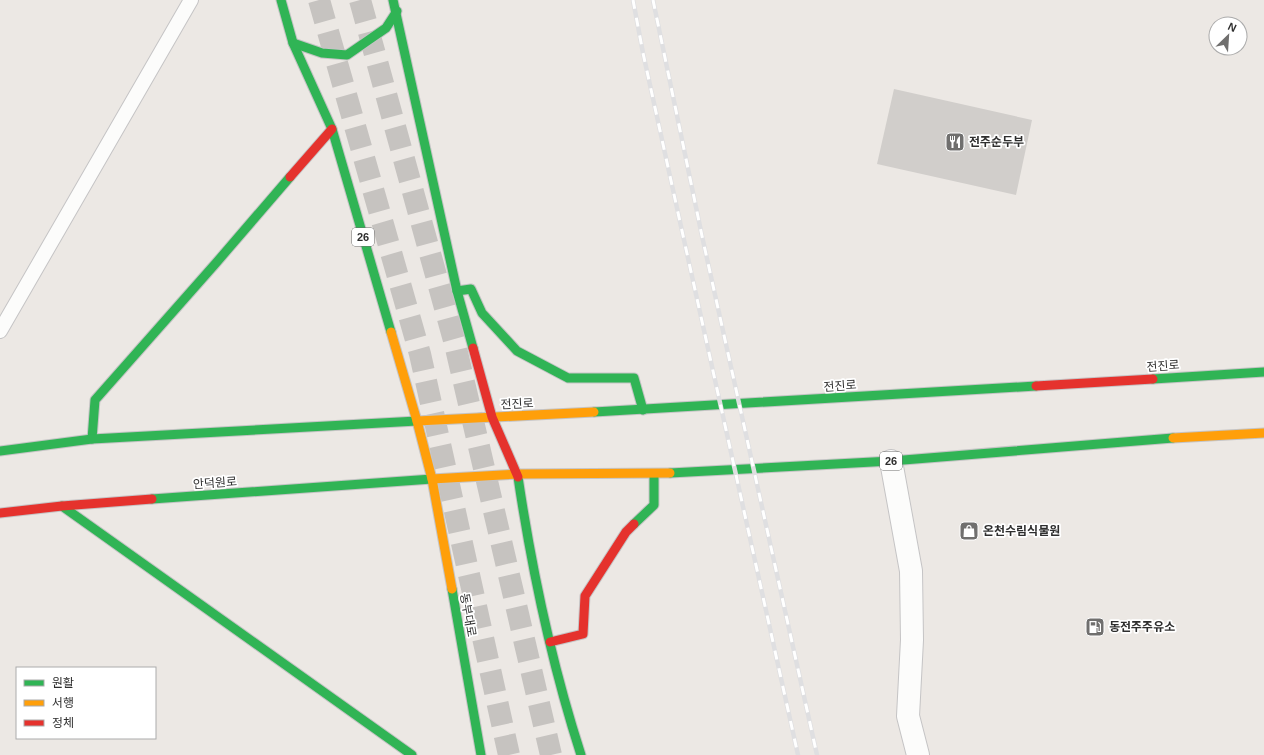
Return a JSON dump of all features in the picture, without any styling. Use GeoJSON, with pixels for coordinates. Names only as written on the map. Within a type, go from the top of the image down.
{"type":"FeatureCollection","features":[{"type":"Feature","properties":{"kind":"main road","name":"26"},"geometry":{"type":"LineString","coordinates":[[281,0],[293,43],[332,129],[417,421],[432,479],[518,474],[654,474],[891,462],[1164,439],[1264,433]]}},
{"type":"Feature","properties":{"kind":"main road"},"geometry":{"type":"LineString","coordinates":[[394,0],[457,292],[492,417],[518,474],[527,536],[550,642],[566,708],[582,755]]}},
{"type":"Feature","properties":{"kind":"main road"},"geometry":{"type":"LineString","coordinates":[[293,43],[322,53],[347,55],[386,28],[397,11]]}},
{"type":"Feature","properties":{"kind":"main road"},"geometry":{"type":"LineString","coordinates":[[92,439],[95,400],[332,129]]}},
{"type":"Feature","properties":{"kind":"main road"},"geometry":{"type":"LineString","coordinates":[[457,292],[471,289],[482,313],[517,351],[568,378],[634,378],[643,410]]}},
{"type":"Feature","properties":{"kind":"main road","name":"전진로"},"geometry":{"type":"LineString","coordinates":[[417,421],[643,410],[1264,372]]}},
{"type":"Feature","properties":{"kind":"main road"},"geometry":{"type":"LineString","coordinates":[[0,451],[92,439],[417,421]]}},
{"type":"Feature","properties":{"kind":"main road"},"geometry":{"type":"LineString","coordinates":[[550,642],[583,634],[585,596],[626,532],[654,505],[654,474]]}},
{"type":"Feature","properties":{"kind":"main road","name":"안덕원로"},"geometry":{"type":"LineString","coordinates":[[0,513],[62,506],[432,479]]}},
{"type":"Feature","properties":{"kind":"main road","name":"동부대로"},"geometry":{"type":"LineString","coordinates":[[432,479],[481,755]]}},
{"type":"Feature","properties":{"kind":"main road"},"geometry":{"type":"LineString","coordinates":[[62,506],[412,755]]}},
{"type":"Feature","properties":{"kind":"street"},"geometry":{"type":"LineString","coordinates":[[891,462],[911,571],[912,640],[908,716],[918,755]]}},
{"type":"Feature","properties":{"kind":"lane"},"geometry":{"type":"LineString","coordinates":[[0,331],[190,0]]}},
{"type":"Feature","properties":{"kind":"building","name":"전주순두부"},"geometry":{"type":"Polygon","coordinates":[[[894,89],[1032,120],[1016,195],[877,164],[894,89]]]}},
{"type":"Feature","properties":{"kind":"tunnel"},"geometry":{"type":"LineString","coordinates":[[319,0],[420,354],[509,755]]}},
{"type":"Feature","properties":{"kind":"tunnel"},"geometry":{"type":"LineString","coordinates":[[360,0],[455,344],[551,755]]}},
{"type":"Feature","properties":{"kind":"railway"},"geometry":{"type":"LineString","coordinates":[[633,0],[643,53],[798,755]]}},
{"type":"Feature","properties":{"kind":"railway"},"geometry":{"type":"LineString","coordinates":[[653,0],[702,236],[817,755]]}},
{"type":"Feature","properties":{"kind":"traffic: fast"},"geometry":{"type":"LineString","coordinates":[[281,0],[293,43],[332,129],[391,332]]}},
{"type":"Feature","properties":{"kind":"traffic: fast"},"geometry":{"type":"LineString","coordinates":[[393,0],[457,291],[473,348]]}},
{"type":"Feature","properties":{"kind":"traffic: fast"},"geometry":{"type":"LineString","coordinates":[[293,43],[322,53],[347,55],[386,28],[397,11]]}},
{"type":"Feature","properties":{"kind":"traffic: fast"},"geometry":{"type":"LineString","coordinates":[[92,439],[95,400],[290,177]]}},
{"type":"Feature","properties":{"kind":"traffic: fast"},"geometry":{"type":"LineString","coordinates":[[457,291],[471,289],[482,313],[517,351],[568,378],[634,378],[643,410]]}},
{"type":"Feature","properties":{"kind":"traffic: fast"},"geometry":{"type":"LineString","coordinates":[[1153,379],[1264,372]]}},
{"type":"Feature","properties":{"kind":"traffic: fast"},"geometry":{"type":"LineString","coordinates":[[594,412],[1036,386]]}},
{"type":"Feature","properties":{"kind":"traffic: fast"},"geometry":{"type":"LineString","coordinates":[[0,451],[92,439],[417,421]]}},
{"type":"Feature","properties":{"kind":"traffic: fast"},"geometry":{"type":"LineString","coordinates":[[670,473],[891,461],[1173,438]]}},
{"type":"Feature","properties":{"kind":"traffic: fast"},"geometry":{"type":"LineString","coordinates":[[634,524],[654,505],[654,474]]}},
{"type":"Feature","properties":{"kind":"traffic: fast"},"geometry":{"type":"LineString","coordinates":[[518,477],[536,583],[561,687],[581,755]]}},
{"type":"Feature","properties":{"kind":"traffic: fast"},"geometry":{"type":"LineString","coordinates":[[152,499],[432,479]]}},
{"type":"Feature","properties":{"kind":"traffic: fast"},"geometry":{"type":"LineString","coordinates":[[62,506],[412,755]]}},
{"type":"Feature","properties":{"kind":"traffic: fast"},"geometry":{"type":"LineString","coordinates":[[452,589],[481,755]]}},
{"type":"Feature","properties":{"kind":"traffic: slow"},"geometry":{"type":"LineString","coordinates":[[391,332],[432,479],[452,589]]}},
{"type":"Feature","properties":{"kind":"traffic: slow"},"geometry":{"type":"LineString","coordinates":[[417,421],[594,412]]}},
{"type":"Feature","properties":{"kind":"traffic: slow"},"geometry":{"type":"LineString","coordinates":[[1173,438],[1264,433]]}},
{"type":"Feature","properties":{"kind":"traffic: slow"},"geometry":{"type":"LineString","coordinates":[[432,479],[518,474],[670,473]]}},
{"type":"Feature","properties":{"kind":"traffic: jam"},"geometry":{"type":"LineString","coordinates":[[290,177],[332,129]]}},
{"type":"Feature","properties":{"kind":"traffic: jam"},"geometry":{"type":"LineString","coordinates":[[473,348],[492,417],[518,477]]}},
{"type":"Feature","properties":{"kind":"traffic: jam"},"geometry":{"type":"LineString","coordinates":[[1036,386],[1153,379]]}},
{"type":"Feature","properties":{"kind":"traffic: jam"},"geometry":{"type":"LineString","coordinates":[[0,513],[62,506],[152,499]]}},
{"type":"Feature","properties":{"kind":"traffic: jam"},"geometry":{"type":"LineString","coordinates":[[550,642],[583,634],[585,596],[626,532],[634,524]]}},
{"type":"Feature","properties":{"kind":"place","name":"전주순두부"},"geometry":{"type":"Point","coordinates":[955,142]}},
{"type":"Feature","properties":{"kind":"place","name":"온천수림식물원"},"geometry":{"type":"Point","coordinates":[969,531]}},
{"type":"Feature","properties":{"kind":"place","name":"동전주주유소"},"geometry":{"type":"Point","coordinates":[1095,627]}}]}
